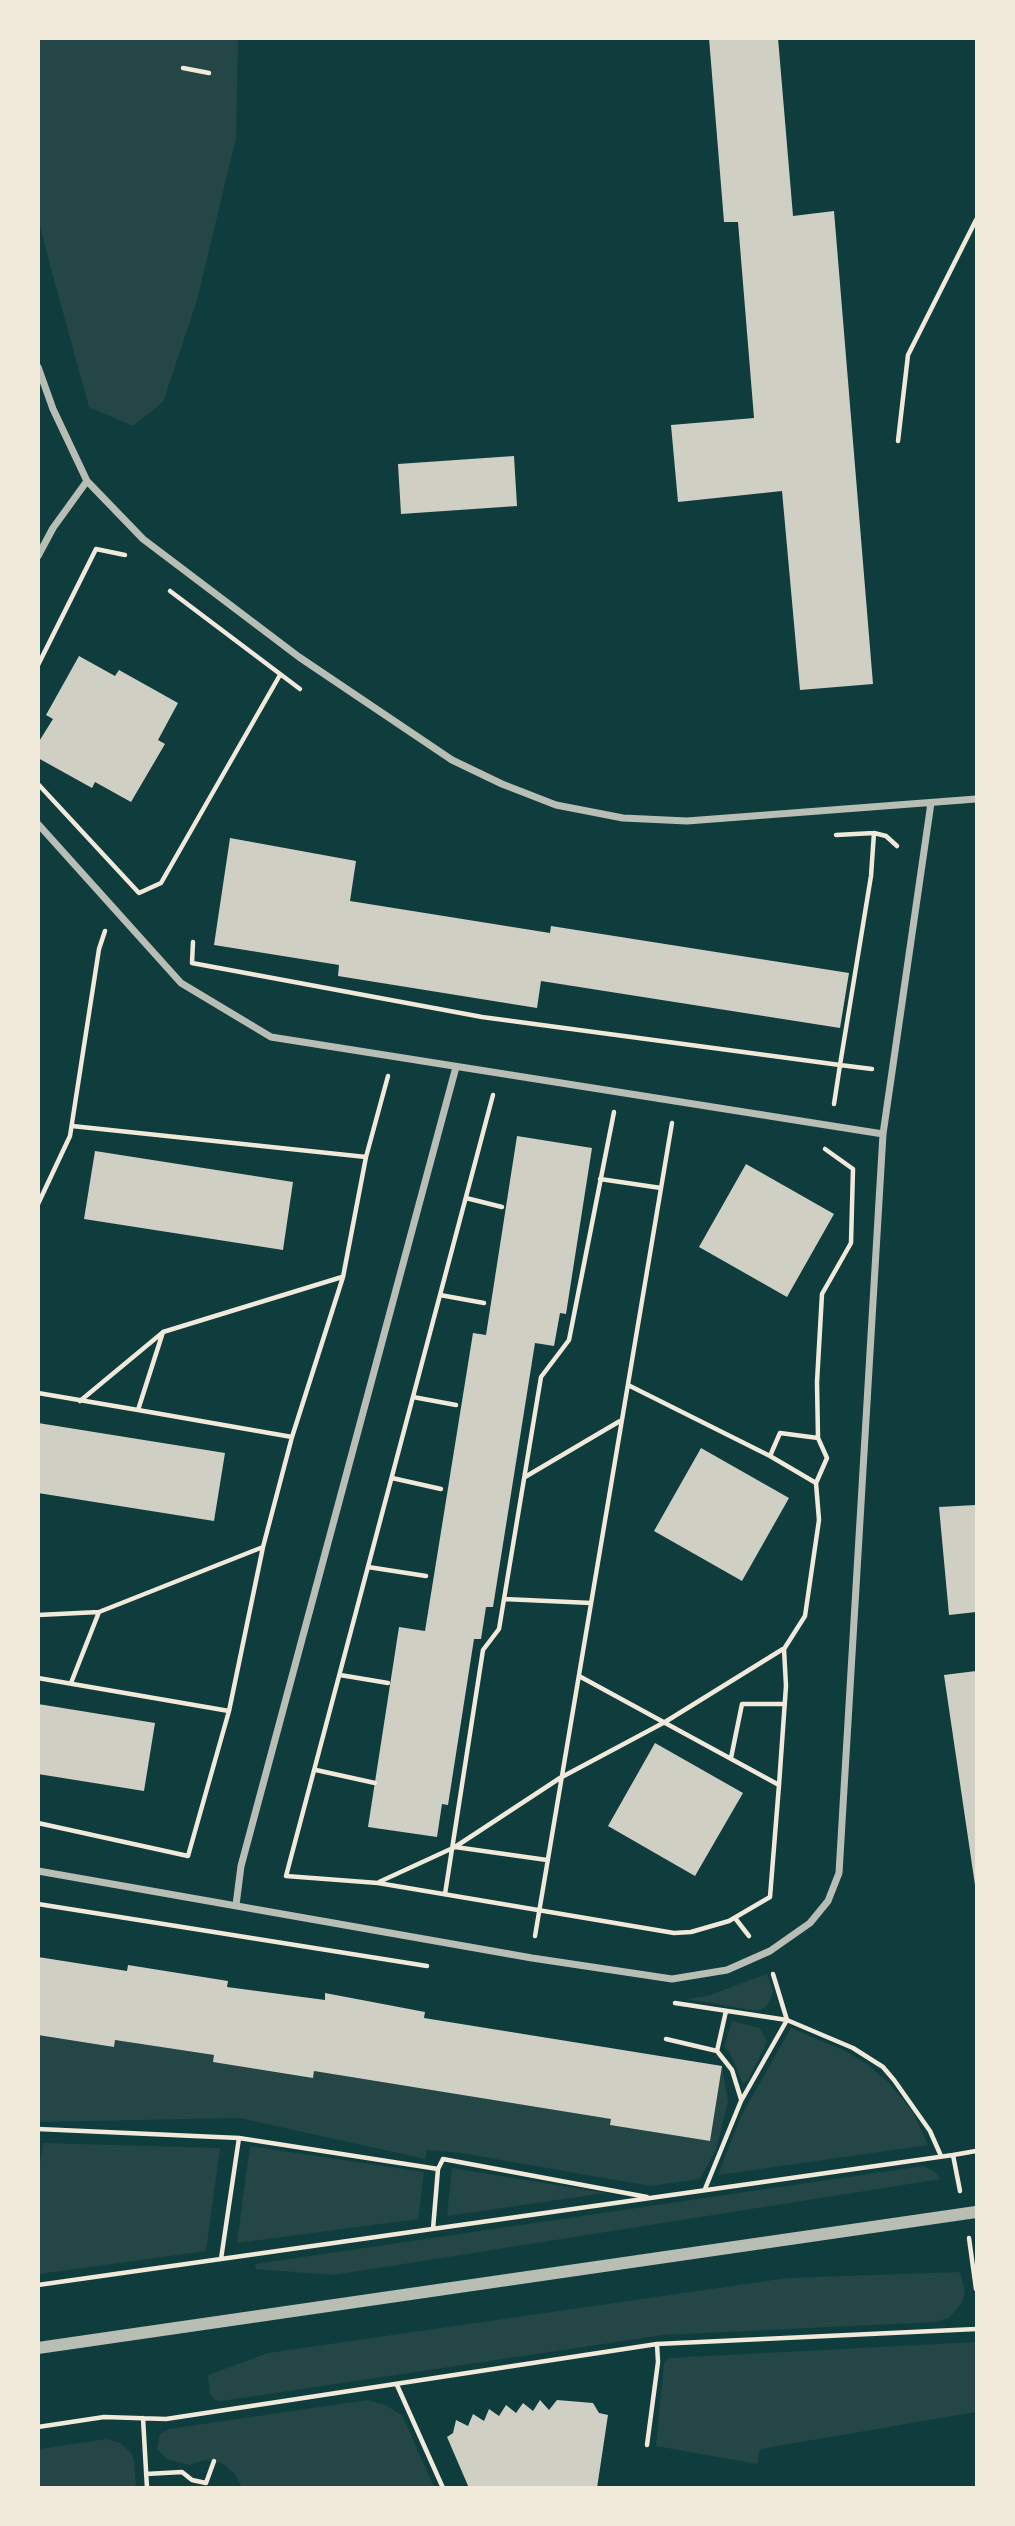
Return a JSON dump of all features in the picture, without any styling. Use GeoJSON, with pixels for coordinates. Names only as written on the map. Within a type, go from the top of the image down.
{"type":"FeatureCollection","features":[{"type":"Feature","properties":{"kind":"street"},"geometry":{"type":"LineString","coordinates":[[38,367],[53,409],[87,481],[143,539],[219,598],[452,760],[502,785],[556,805],[609,815],[687,821],[976,799]]}},
{"type":"Feature","properties":{"kind":"street"},"geometry":{"type":"LineString","coordinates":[[38,556],[52,528],[87,481]]}},
{"type":"Feature","properties":{"kind":"street"},"geometry":{"type":"LineString","coordinates":[[38,1871],[533,1958],[672,1979],[727,1970],[746,1963],[810,1923],[822,1909],[839,1873],[883,1134],[931,803]]}},
{"type":"Feature","properties":{"kind":"street"},"geometry":{"type":"LineString","coordinates":[[38,824],[181,984],[271,1037],[883,1134]]}},
{"type":"Feature","properties":{"kind":"street"},"geometry":{"type":"LineString","coordinates":[[236,1905],[241,1866],[456,1067]]}},
{"type":"Feature","properties":{"kind":"street"},"geometry":{"type":"LineString","coordinates":[[38,2348],[971,2213]]}},
{"type":"Feature","properties":{"kind":"path"},"geometry":{"type":"LineString","coordinates":[[183,68],[209,73]]}},
{"type":"Feature","properties":{"kind":"path"},"geometry":{"type":"LineString","coordinates":[[898,442],[908,355],[976,220]]}},
{"type":"Feature","properties":{"kind":"path"},"geometry":{"type":"LineString","coordinates":[[38,664],[96,549],[123,554]]}},
{"type":"Feature","properties":{"kind":"path"},"geometry":{"type":"LineString","coordinates":[[38,784],[139,893],[161,883],[193,821],[280,675]]}},
{"type":"Feature","properties":{"kind":"path"},"geometry":{"type":"LineString","coordinates":[[831,1126],[871,876],[874,833],[886,836],[897,846]]}},
{"type":"Feature","properties":{"kind":"path"},"geometry":{"type":"LineString","coordinates":[[38,1204],[72,1125],[99,948],[115,910]]}},
{"type":"Feature","properties":{"kind":"path"},"geometry":{"type":"LineString","coordinates":[[192,942],[192,962],[482,1017],[892,1071]]}},
{"type":"Feature","properties":{"kind":"path"},"geometry":{"type":"LineString","coordinates":[[38,1824],[188,1856],[229,1712],[263,1547],[292,1437],[343,1277],[366,1157],[394,1057]]}},
{"type":"Feature","properties":{"kind":"path"},"geometry":{"type":"LineString","coordinates":[[498,1073],[286,1876],[378,1882],[674,1933],[710,1927],[734,1918],[770,1897],[785,1704],[784,1649]]}},
{"type":"Feature","properties":{"kind":"path"},"geometry":{"type":"LineString","coordinates":[[445,1894],[455,1847],[483,1650],[499,1629],[541,1377],[569,1340],[615,1107],[625,1109]]}},
{"type":"Feature","properties":{"kind":"path"},"geometry":{"type":"LineString","coordinates":[[539,1908],[673,1118],[665,1116]]}},
{"type":"Feature","properties":{"kind":"path"},"geometry":{"type":"LineString","coordinates":[[72,1125],[366,1157]]}},
{"type":"Feature","properties":{"kind":"path"},"geometry":{"type":"LineString","coordinates":[[378,1882],[455,1847],[560,1779],[665,1723],[784,1649],[805,1616],[819,1520],[816,1483],[827,1458],[818,1438],[817,1382],[822,1294],[851,1243],[853,1169],[820,1145]]}},
{"type":"Feature","properties":{"kind":"path"},"geometry":{"type":"LineString","coordinates":[[600,1180],[661,1188]]}},
{"type":"Feature","properties":{"kind":"path"},"geometry":{"type":"LineString","coordinates":[[466,1198],[502,1207]]}},
{"type":"Feature","properties":{"kind":"path"},"geometry":{"type":"LineString","coordinates":[[79,1401],[163,1332],[343,1277]]}},
{"type":"Feature","properties":{"kind":"path"},"geometry":{"type":"LineString","coordinates":[[440,1295],[484,1303]]}},
{"type":"Feature","properties":{"kind":"path"},"geometry":{"type":"LineString","coordinates":[[138,1410],[163,1332]]}},
{"type":"Feature","properties":{"kind":"path"},"geometry":{"type":"LineString","coordinates":[[628,1385],[770,1456],[816,1483]]}},
{"type":"Feature","properties":{"kind":"path"},"geometry":{"type":"LineString","coordinates":[[38,1393],[292,1437]]}},
{"type":"Feature","properties":{"kind":"path"},"geometry":{"type":"LineString","coordinates":[[413,1397],[456,1405]]}},
{"type":"Feature","properties":{"kind":"path"},"geometry":{"type":"LineString","coordinates":[[524,1477],[620,1421]]}},
{"type":"Feature","properties":{"kind":"path"},"geometry":{"type":"LineString","coordinates":[[770,1456],[780,1433],[818,1438]]}},
{"type":"Feature","properties":{"kind":"path"},"geometry":{"type":"LineString","coordinates":[[392,1478],[441,1489]]}},
{"type":"Feature","properties":{"kind":"path"},"geometry":{"type":"LineString","coordinates":[[38,1615],[99,1612],[263,1547]]}},
{"type":"Feature","properties":{"kind":"path"},"geometry":{"type":"LineString","coordinates":[[368,1567],[426,1576]]}},
{"type":"Feature","properties":{"kind":"path"},"geometry":{"type":"LineString","coordinates":[[504,1598],[591,1603]]}},
{"type":"Feature","properties":{"kind":"path"},"geometry":{"type":"LineString","coordinates":[[71,1683],[99,1612]]}},
{"type":"Feature","properties":{"kind":"path"},"geometry":{"type":"LineString","coordinates":[[340,1675],[388,1683]]}},
{"type":"Feature","properties":{"kind":"path"},"geometry":{"type":"LineString","coordinates":[[579,1676],[779,1785]]}},
{"type":"Feature","properties":{"kind":"path"},"geometry":{"type":"LineString","coordinates":[[38,1678],[229,1712]]}},
{"type":"Feature","properties":{"kind":"path"},"geometry":{"type":"LineString","coordinates":[[731,1758],[742,1704],[785,1704]]}},
{"type":"Feature","properties":{"kind":"path"},"geometry":{"type":"LineString","coordinates":[[316,1770],[375,1783]]}},
{"type":"Feature","properties":{"kind":"path"},"geometry":{"type":"LineString","coordinates":[[455,1847],[547,1860]]}},
{"type":"Feature","properties":{"kind":"path"},"geometry":{"type":"LineString","coordinates":[[38,1904],[175,1927]]}},
{"type":"Feature","properties":{"kind":"path"},"geometry":{"type":"LineString","coordinates":[[734,1918],[752,1940]]}},
{"type":"Feature","properties":{"kind":"path"},"geometry":{"type":"LineString","coordinates":[[705,2189],[741,2101],[787,2020],[769,1962]]}},
{"type":"Feature","properties":{"kind":"path"},"geometry":{"type":"LineString","coordinates":[[717,2051],[726,2011],[787,2020],[853,2048],[883,2067],[916,2107],[941,2156]]}},
{"type":"Feature","properties":{"kind":"path"},"geometry":{"type":"LineString","coordinates":[[666,2039],[717,2051],[732,2070],[741,2101]]}},
{"type":"Feature","properties":{"kind":"path"},"geometry":{"type":"LineString","coordinates":[[38,2129],[239,2137],[438,2169]]}},
{"type":"Feature","properties":{"kind":"path"},"geometry":{"type":"LineString","coordinates":[[221,2259],[239,2137]]}},
{"type":"Feature","properties":{"kind":"path"},"geometry":{"type":"LineString","coordinates":[[38,2285],[976,2151]]}},
{"type":"Feature","properties":{"kind":"path"},"geometry":{"type":"LineString","coordinates":[[953,2155],[971,2213],[976,2289]]}},
{"type":"Feature","properties":{"kind":"path"},"geometry":{"type":"LineString","coordinates":[[433,2229],[438,2169],[443,2159],[651,2197]]}},
{"type":"Feature","properties":{"kind":"path"},"geometry":{"type":"LineString","coordinates":[[38,2427],[104,2417],[166,2419],[657,2344],[976,2329]]}},
{"type":"Feature","properties":{"kind":"path"},"geometry":{"type":"LineString","coordinates":[[647,2445],[658,2362],[657,2344]]}},
{"type":"Feature","properties":{"kind":"path"},"geometry":{"type":"LineString","coordinates":[[397,2385],[443,2487]]}},
{"type":"Feature","properties":{"kind":"path"},"geometry":{"type":"LineString","coordinates":[[143,2418],[147,2487]]}},
{"type":"Feature","properties":{"kind":"path"},"geometry":{"type":"LineString","coordinates":[[146,2474],[182,2472],[191,2480],[206,2483],[214,2461]]}},
{"type":"Feature","properties":{"kind":"shaded area"},"geometry":{"type":"Polygon","coordinates":[[[38,39],[238,39],[236,138],[197,300],[163,402],[133,426],[89,407],[38,218],[38,39]]]}},
{"type":"Feature","properties":{"kind":"shaded area"},"geometry":{"type":"Polygon","coordinates":[[[767,1974],[773,1990],[766,2007],[758,2011],[686,1999],[707,1996],[767,1974]]]}},
{"type":"Feature","properties":{"kind":"shaded area"},"geometry":{"type":"Polygon","coordinates":[[[732,2021],[760,2028],[767,2042],[748,2080],[743,2084],[730,2053],[724,2047],[732,2021]]]}},
{"type":"Feature","properties":{"kind":"shaded area"},"geometry":{"type":"Polygon","coordinates":[[[791,2028],[845,2051],[867,2064],[888,2082],[913,2112],[928,2145],[718,2175],[741,2116],[791,2028]]]}},
{"type":"Feature","properties":{"kind":"shaded area"},"geometry":{"type":"Polygon","coordinates":[[[38,2035],[114,2047],[115,2040],[214,2055],[313,2078],[314,2071],[611,2119],[610,2125],[709,2141],[722,2066],[728,2102],[716,2150],[700,2179],[650,2186],[461,2153],[427,2150],[425,2159],[240,2118],[39,2122],[38,2035]]]}},
{"type":"Feature","properties":{"kind":"shaded area"},"geometry":{"type":"Polygon","coordinates":[[[43,2143],[220,2148],[206,2251],[39,2274],[38,2177],[43,2143]]]}},
{"type":"Feature","properties":{"kind":"shaded area"},"geometry":{"type":"Polygon","coordinates":[[[250,2146],[424,2172],[418,2219],[237,2243],[250,2146]]]}},
{"type":"Feature","properties":{"kind":"shaded area"},"geometry":{"type":"Polygon","coordinates":[[[923,2166],[934,2171],[941,2179],[334,2275],[256,2269],[255,2264],[923,2166]]]}},
{"type":"Feature","properties":{"kind":"shaded area"},"geometry":{"type":"Polygon","coordinates":[[[452,2168],[605,2193],[447,2216],[452,2168]]]}},
{"type":"Feature","properties":{"kind":"shaded area"},"geometry":{"type":"Polygon","coordinates":[[[960,2272],[965,2291],[962,2303],[949,2318],[935,2322],[663,2335],[222,2401],[215,2400],[210,2394],[208,2375],[268,2353],[787,2278],[960,2272]]]}},
{"type":"Feature","properties":{"kind":"shaded area"},"geometry":{"type":"Polygon","coordinates":[[[976,2342],[976,2412],[760,2449],[757,2464],[656,2446],[664,2363],[669,2358],[976,2342]]]}},
{"type":"Feature","properties":{"kind":"shaded area"},"geometry":{"type":"Polygon","coordinates":[[[368,2400],[385,2405],[402,2415],[434,2487],[242,2487],[235,2474],[222,2463],[205,2460],[189,2465],[167,2459],[157,2449],[160,2434],[169,2429],[368,2400]]]}},
{"type":"Feature","properties":{"kind":"shaded area"},"geometry":{"type":"Polygon","coordinates":[[[107,2439],[120,2443],[131,2453],[136,2487],[39,2487],[39,2449],[107,2439]]]}},
{"type":"Feature","properties":{"kind":"building"},"geometry":{"type":"Polygon","coordinates":[[[709,38],[778,38],[793,216],[834,211],[873,684],[800,690],[782,491],[678,502],[671,425],[754,418],[738,222],[724,222],[709,38]]]}},
{"type":"Feature","properties":{"kind":"building"},"geometry":{"type":"Polygon","coordinates":[[[514,456],[517,506],[401,514],[398,464],[514,456]]]}},
{"type":"Feature","properties":{"kind":"building"},"geometry":{"type":"Polygon","coordinates":[[[79,656],[115,676],[119,670],[178,703],[158,740],[165,744],[131,802],[95,782],[92,788],[38,758],[38,743],[53,719],[46,715],[79,656]]]}},
{"type":"Feature","properties":{"kind":"building"},"geometry":{"type":"Polygon","coordinates":[[[230,838],[356,861],[350,901],[550,933],[551,926],[849,973],[840,1028],[541,981],[537,1008],[338,976],[339,965],[214,945],[230,838]]]}},
{"type":"Feature","properties":{"kind":"building"},"geometry":{"type":"Polygon","coordinates":[[[517,1136],[592,1148],[566,1314],[560,1313],[554,1346],[535,1343],[493,1607],[486,1607],[481,1639],[474,1639],[448,1805],[442,1804],[437,1837],[368,1827],[399,1627],[425,1631],[473,1333],[486,1335],[517,1136]]]}},
{"type":"Feature","properties":{"kind":"building"},"geometry":{"type":"Polygon","coordinates":[[[95,1151],[293,1182],[283,1250],[84,1219],[95,1151]]]}},
{"type":"Feature","properties":{"kind":"building"},"geometry":{"type":"Polygon","coordinates":[[[746,1164],[834,1214],[787,1297],[699,1247],[746,1164]]]}},
{"type":"Feature","properties":{"kind":"building"},"geometry":{"type":"Polygon","coordinates":[[[38,1423],[225,1453],[214,1521],[38,1493],[38,1423]]]}},
{"type":"Feature","properties":{"kind":"building"},"geometry":{"type":"Polygon","coordinates":[[[701,1448],[789,1498],[742,1581],[654,1531],[701,1448]]]}},
{"type":"Feature","properties":{"kind":"building"},"geometry":{"type":"Polygon","coordinates":[[[976,1505],[976,1612],[949,1615],[939,1507],[976,1505]]]}},
{"type":"Feature","properties":{"kind":"building"},"geometry":{"type":"Polygon","coordinates":[[[976,1671],[976,1885],[975,1885],[944,1675],[976,1671]]]}},
{"type":"Feature","properties":{"kind":"building"},"geometry":{"type":"Polygon","coordinates":[[[38,1704],[155,1723],[144,1791],[38,1774],[38,1704]]]}},
{"type":"Feature","properties":{"kind":"building"},"geometry":{"type":"Polygon","coordinates":[[[655,1743],[743,1793],[695,1876],[608,1826],[655,1743]]]}},
{"type":"Feature","properties":{"kind":"building"},"geometry":{"type":"Polygon","coordinates":[[[38,1957],[127,1971],[128,1965],[228,1981],[227,1987],[325,2000],[325,1993],[425,2012],[424,2018],[722,2066],[710,2141],[610,2125],[611,2119],[314,2071],[313,2078],[213,2062],[214,2055],[115,2040],[114,2047],[38,2035],[38,1957]]]}},
{"type":"Feature","properties":{"kind":"building"},"geometry":{"type":"Polygon","coordinates":[[[540,2400],[549,2410],[557,2400],[593,2403],[599,2413],[608,2415],[597,2488],[469,2488],[447,2437],[453,2433],[456,2420],[468,2426],[473,2414],[484,2421],[489,2409],[499,2416],[506,2405],[516,2413],[523,2403],[533,2411],[540,2400]]]}}]}
